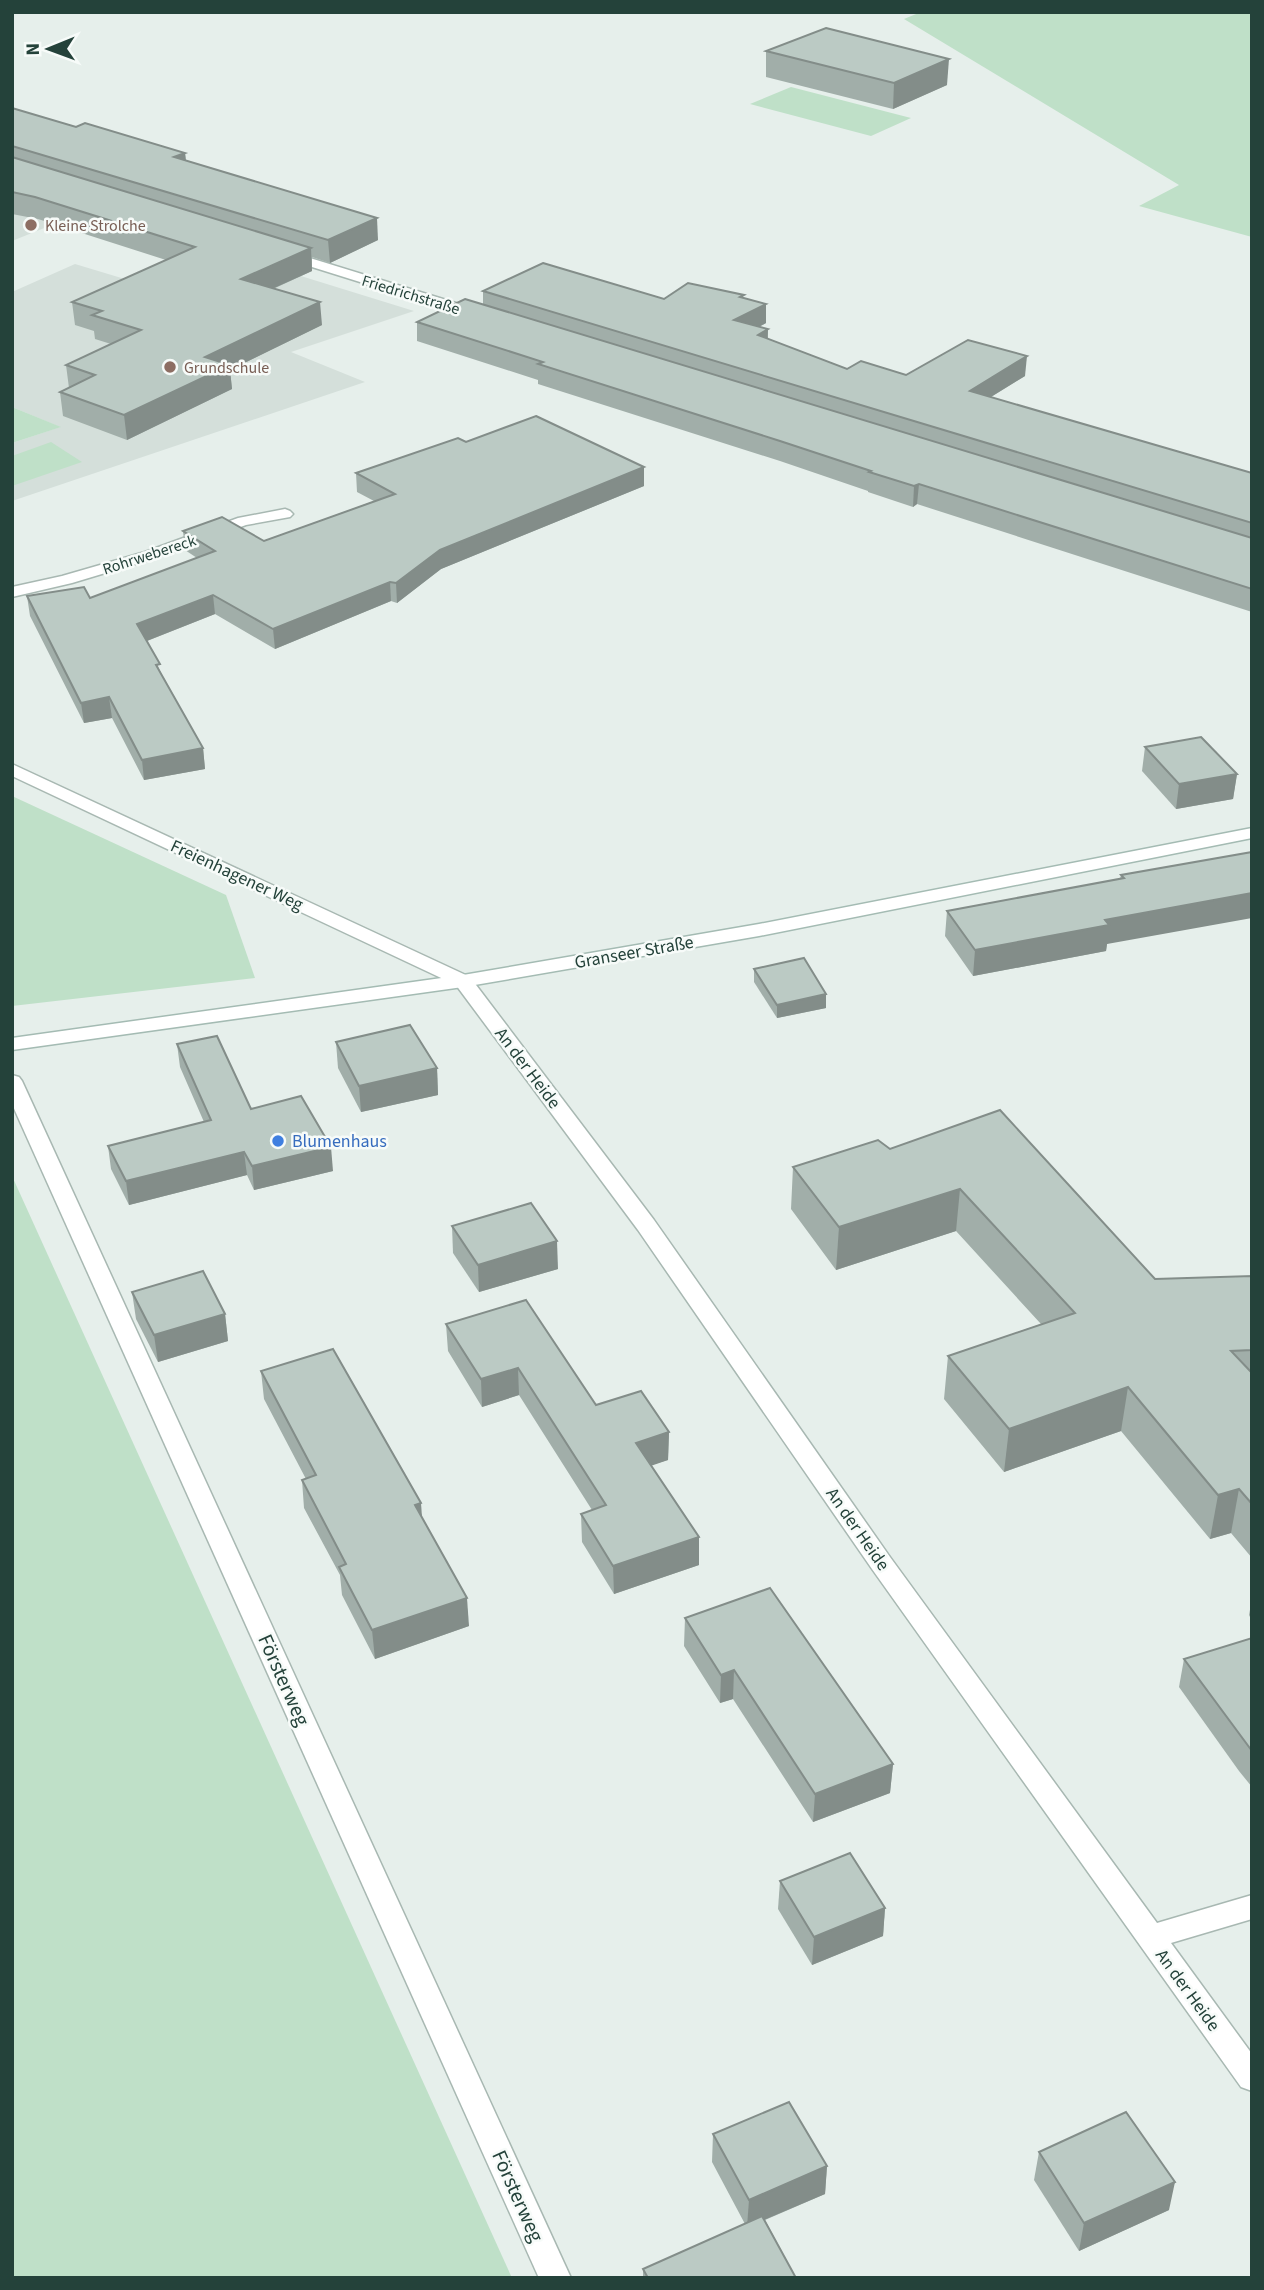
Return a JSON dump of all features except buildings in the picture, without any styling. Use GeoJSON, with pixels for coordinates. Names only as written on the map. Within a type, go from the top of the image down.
{"type":"FeatureCollection","features":[{"type":"Feature","properties":{"kind":"street","name":"Friedrichstraße"},"geometry":{"type":"LineString","coordinates":[[275,252],[486,317]]}},
{"type":"Feature","properties":{"kind":"street","name":"Rohrwebereck"},"geometry":{"type":"LineString","coordinates":[[12,592],[138,559],[243,521],[285,514]]}},
{"type":"Feature","properties":{"kind":"street","name":"Freienhagener Weg"},"geometry":{"type":"LineString","coordinates":[[12,769],[463,981]]}},
{"type":"Feature","properties":{"kind":"street","name":"Granseer Straße"},"geometry":{"type":"LineString","coordinates":[[12,1044],[463,981],[759,930],[1252,833]]}},
{"type":"Feature","properties":{"kind":"street","name":"An der Heide"},"geometry":{"type":"LineString","coordinates":[[463,981],[646,1225],[865,1541],[1252,2078]]}},
{"type":"Feature","properties":{"kind":"street","name":"Försterweg"},"geometry":{"type":"LineString","coordinates":[[12,1081],[555,2278]]}},
{"type":"Feature","properties":{"kind":"street"},"geometry":{"type":"LineString","coordinates":[[1150,1937],[1252,1907]]}},
{"type":"Feature","properties":{"kind":"shaded area","name":"Kleine Strolche"},"geometry":{"type":"Polygon","coordinates":[[[12,186],[89,210],[12,241],[12,186]]]}},
{"type":"Feature","properties":{"kind":"shaded area","name":"Grundschule"},"geometry":{"type":"Polygon","coordinates":[[[217,250],[414,311],[291,352],[365,382],[12,501],[12,443],[60,427],[12,407],[12,292],[75,264],[138,283],[217,250]]]}},
{"type":"Feature","properties":{"kind":"green space"},"geometry":{"type":"Polygon","coordinates":[[[921,12],[1252,12],[1252,237],[1139,206],[1179,185],[904,19],[921,12]]]}},
{"type":"Feature","properties":{"kind":"green space"},"geometry":{"type":"Polygon","coordinates":[[[791,87],[911,118],[871,136],[750,104],[791,87]]]}},
{"type":"Feature","properties":{"kind":"green space"},"geometry":{"type":"Polygon","coordinates":[[[12,407],[61,427],[12,443],[12,407]]]}},
{"type":"Feature","properties":{"kind":"green space"},"geometry":{"type":"Polygon","coordinates":[[[51,442],[82,462],[12,486],[12,456],[51,442]]]}},
{"type":"Feature","properties":{"kind":"green space"},"geometry":{"type":"Polygon","coordinates":[[[12,796],[226,895],[255,978],[12,1006],[12,796]]]}},
{"type":"Feature","properties":{"kind":"green space"},"geometry":{"type":"Polygon","coordinates":[[[12,1176],[512,2278],[12,2278],[12,1176]]]}},
{"type":"Feature","properties":{"kind":"place","name":"Kleine Strolche"},"geometry":{"type":"Point","coordinates":[31,225]}},
{"type":"Feature","properties":{"kind":"place","name":"Grundschule"},"geometry":{"type":"Point","coordinates":[170,367]}},
{"type":"Feature","properties":{"kind":"place","name":"Blumenhaus"},"geometry":{"type":"Point","coordinates":[278,1141]}}]}
